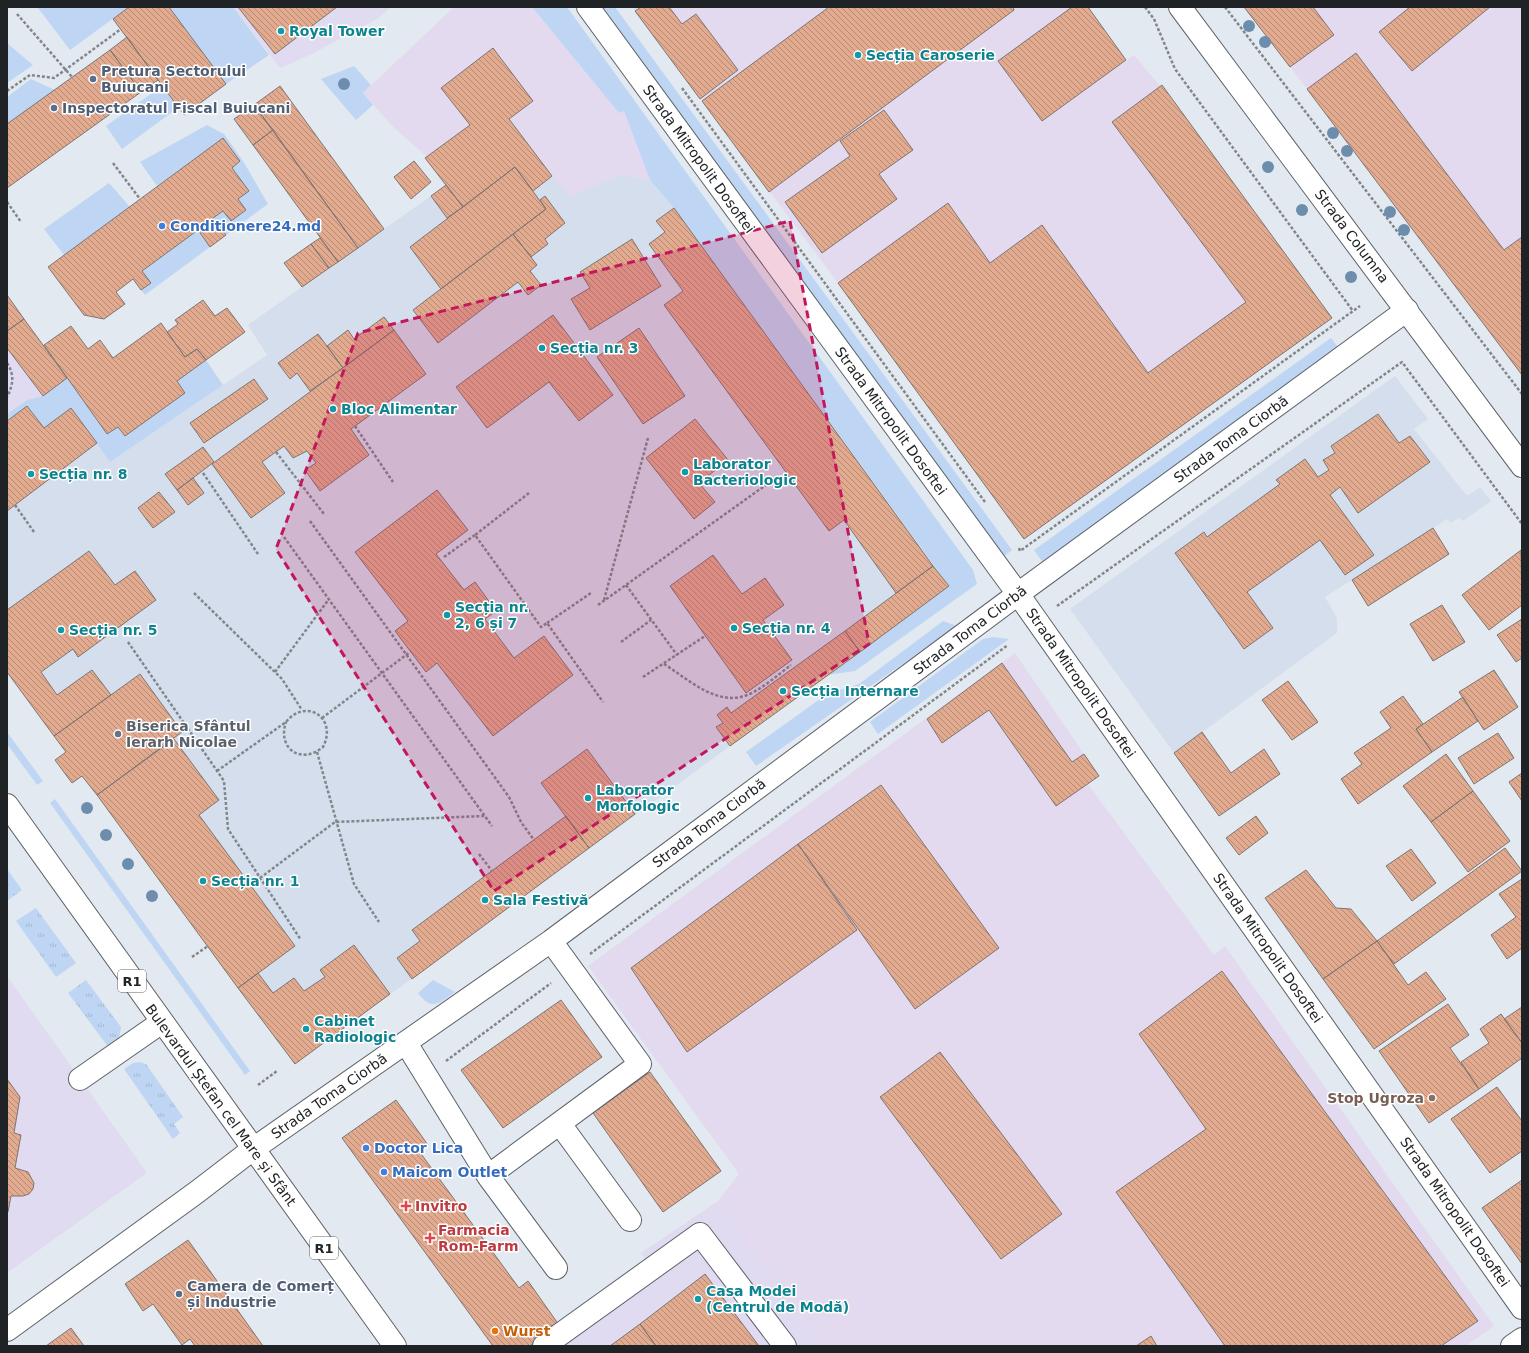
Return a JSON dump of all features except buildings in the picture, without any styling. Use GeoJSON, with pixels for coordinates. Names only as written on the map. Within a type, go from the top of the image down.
{"type":"FeatureCollection","features":[{"type":"Feature","properties":{"kind":"street","name":"Strada Mitropolit Dosoftei"},"geometry":{"type":"LineString","coordinates":[[588,7],[1018,594],[1522,1308]]}},
{"type":"Feature","properties":{"kind":"street","name":"Strada Columna"},"geometry":{"type":"LineString","coordinates":[[1180,7],[1522,466]]}},
{"type":"Feature","properties":{"kind":"street","name":"Strada Toma Ciorbă"},"geometry":{"type":"LineString","coordinates":[[7,1330],[197,1192],[253,1149],[551,940],[1018,594],[1407,310]]}},
{"type":"Feature","properties":{"kind":"street","name":"Bulevardul Ștefan cel Mare și Sfânt"},"geometry":{"type":"LineString","coordinates":[[7,805],[395,1346]]}},
{"type":"Feature","properties":{"kind":"street"},"geometry":{"type":"LineString","coordinates":[[488,1176],[640,1064],[551,940]]}},
{"type":"Feature","properties":{"kind":"street"},"geometry":{"type":"LineString","coordinates":[[80,1079],[162,1022]]}},
{"type":"Feature","properties":{"kind":"street"},"geometry":{"type":"LineString","coordinates":[[406,1043],[488,1176],[556,1268]]}},
{"type":"Feature","properties":{"kind":"street"},"geometry":{"type":"LineString","coordinates":[[560,1124],[630,1220]]}},
{"type":"Feature","properties":{"kind":"street"},"geometry":{"type":"LineString","coordinates":[[544,1346],[700,1234],[785,1346]]}},
{"type":"Feature","properties":{"kind":"street"},"geometry":{"type":"LineString","coordinates":[[1512,1346],[1522,1339]]}},
{"type":"Feature","properties":{"kind":"path"},"geometry":{"type":"LineString","coordinates":[[1145,7],[1154,19],[1175,69],[1353,311]]}},
{"type":"Feature","properties":{"kind":"path"},"geometry":{"type":"LineString","coordinates":[[1225,7],[1522,394]]}},
{"type":"Feature","properties":{"kind":"path"},"geometry":{"type":"LineString","coordinates":[[17,14],[72,77]]}},
{"type":"Feature","properties":{"kind":"path"},"geometry":{"type":"LineString","coordinates":[[7,90],[30,75],[54,78],[121,29]]}},
{"type":"Feature","properties":{"kind":"path"},"geometry":{"type":"LineString","coordinates":[[679,84],[988,506]]}},
{"type":"Feature","properties":{"kind":"path"},"geometry":{"type":"LineString","coordinates":[[113,163],[140,199]]}},
{"type":"Feature","properties":{"kind":"path"},"geometry":{"type":"LineString","coordinates":[[7,202],[21,222]]}},
{"type":"Feature","properties":{"kind":"path"},"geometry":{"type":"LineString","coordinates":[[1016,544],[1020,551],[1360,306]]}},
{"type":"Feature","properties":{"kind":"path"},"geometry":{"type":"LineString","coordinates":[[1055,608],[1402,362],[1522,524]]}},
{"type":"Feature","properties":{"kind":"path"},"geometry":{"type":"LineString","coordinates":[[7,363],[12,370],[13,380],[7,397]]}},
{"type":"Feature","properties":{"kind":"path"},"geometry":{"type":"LineString","coordinates":[[355,426],[394,482]]}},
{"type":"Feature","properties":{"kind":"path"},"geometry":{"type":"LineString","coordinates":[[604,601],[648,438]]}},
{"type":"Feature","properties":{"kind":"path"},"geometry":{"type":"LineString","coordinates":[[276,452],[324,514]]}},
{"type":"Feature","properties":{"kind":"path"},"geometry":{"type":"LineString","coordinates":[[203,473],[258,554]]}},
{"type":"Feature","properties":{"kind":"path"},"geometry":{"type":"LineString","coordinates":[[598,605],[770,482]]}},
{"type":"Feature","properties":{"kind":"path"},"geometry":{"type":"LineString","coordinates":[[444,557],[530,493]]}},
{"type":"Feature","properties":{"kind":"path"},"geometry":{"type":"LineString","coordinates":[[15,505],[34,532]]}},
{"type":"Feature","properties":{"kind":"path"},"geometry":{"type":"LineString","coordinates":[[310,521],[509,797],[521,822],[534,840]]}},
{"type":"Feature","properties":{"kind":"path"},"geometry":{"type":"LineString","coordinates":[[474,535],[541,627],[591,593]]}},
{"type":"Feature","properties":{"kind":"path"},"geometry":{"type":"LineString","coordinates":[[284,537],[492,826]]}},
{"type":"Feature","properties":{"kind":"path"},"geometry":{"type":"LineString","coordinates":[[626,585],[677,655]]}},
{"type":"Feature","properties":{"kind":"path"},"geometry":{"type":"LineString","coordinates":[[194,594],[282,679],[302,710]]}},
{"type":"Feature","properties":{"kind":"path"},"geometry":{"type":"LineString","coordinates":[[275,672],[329,599]]}},
{"type":"Feature","properties":{"kind":"path"},"geometry":{"type":"LineString","coordinates":[[621,642],[652,620]]}},
{"type":"Feature","properties":{"kind":"path"},"geometry":{"type":"LineString","coordinates":[[547,623],[603,702]]}},
{"type":"Feature","properties":{"kind":"path"},"geometry":{"type":"LineString","coordinates":[[643,677],[705,636]]}},
{"type":"Feature","properties":{"kind":"path"},"geometry":{"type":"LineString","coordinates":[[128,642],[224,781],[228,829],[301,940]]}},
{"type":"Feature","properties":{"kind":"path"},"geometry":{"type":"LineString","coordinates":[[426,1075],[1008,645]]}},
{"type":"Feature","properties":{"kind":"path"},"geometry":{"type":"LineString","coordinates":[[322,718],[410,652]]}},
{"type":"Feature","properties":{"kind":"path"},"geometry":{"type":"LineString","coordinates":[[664,664],[716,696],[733,699],[749,695],[791,665]]}},
{"type":"Feature","properties":{"kind":"path"},"geometry":{"type":"LineString","coordinates":[[217,771],[286,722],[296,712],[302,710],[316,713],[322,718],[328,732],[323,746],[317,752],[302,755],[289,748],[283,735],[286,722]]}},
{"type":"Feature","properties":{"kind":"path"},"geometry":{"type":"LineString","coordinates":[[317,752],[335,822],[354,884],[379,922]]}},
{"type":"Feature","properties":{"kind":"path"},"geometry":{"type":"LineString","coordinates":[[260,878],[335,822],[484,816]]}},
{"type":"Feature","properties":{"kind":"path"},"geometry":{"type":"LineString","coordinates":[[479,854],[492,871]]}},
{"type":"Feature","properties":{"kind":"path"},"geometry":{"type":"LineString","coordinates":[[192,957],[208,946]]}},
{"type":"Feature","properties":{"kind":"path"},"geometry":{"type":"LineString","coordinates":[[258,1085],[277,1071]]}},
{"type":"Feature","properties":{"kind":"highlighted area"},"geometry":{"type":"Polygon","coordinates":[[[790,221],[869,644],[494,891],[276,549],[358,333],[790,221]]]}},
{"type":"Feature","properties":{"kind":"shaded area"},"geometry":{"type":"Polygon","coordinates":[[[233,7],[391,7],[377,19],[312,54],[280,68],[233,7]]]}},
{"type":"Feature","properties":{"kind":"shaded area"},"geometry":{"type":"Polygon","coordinates":[[[454,7],[532,7],[619,113],[624,110],[650,180],[619,175],[569,197],[533,191],[463,207],[425,158],[427,157],[391,125],[363,93],[454,7]]]}},
{"type":"Feature","properties":{"kind":"shaded area"},"geometry":{"type":"Polygon","coordinates":[[[632,7],[1072,7],[1042,121],[1134,55],[1160,86],[1162,85],[1332,318],[1024,539],[838,283],[632,7]]]}},
{"type":"Feature","properties":{"kind":"shaded area"},"geometry":{"type":"Polygon","coordinates":[[[1244,7],[1522,7],[1522,375],[1307,89],[1244,7]]]}},
{"type":"Feature","properties":{"kind":"shaded area"},"geometry":{"type":"Polygon","coordinates":[[[515,167],[533,191],[552,176],[569,197],[619,175],[650,180],[674,208],[949,586],[295,1064],[97,795],[182,732],[140,674],[54,736],[7,672],[7,421],[27,406],[44,428],[71,408],[110,462],[267,355],[248,325],[431,196],[447,218],[515,167]]]}},
{"type":"Feature","properties":{"kind":"shaded area"},"geometry":{"type":"Polygon","coordinates":[[[7,295],[67,378],[43,396],[27,400],[7,414],[7,295]]]}},
{"type":"Feature","properties":{"kind":"shaded area"},"geometry":{"type":"Polygon","coordinates":[[[1395,376],[1428,419],[1414,429],[1467,496],[1480,487],[1491,501],[1463,521],[1459,518],[1451,523],[1447,519],[1325,597],[1337,618],[1337,633],[1174,753],[1070,609],[1395,376]]]}},
{"type":"Feature","properties":{"kind":"shaded area"},"geometry":{"type":"Polygon","coordinates":[[[1015,653],[1099,776],[1088,784],[1214,955],[1225,946],[1494,1326],[1466,1346],[822,1346],[718,1201],[739,1174],[588,966],[1015,653]]]}},
{"type":"Feature","properties":{"kind":"shaded area"},"geometry":{"type":"Polygon","coordinates":[[[7,976],[147,1173],[7,1273],[7,976]]]}},
{"type":"Feature","properties":{"kind":"shaded area","name":"Casa Modei (Centrul de Modă)"},"geometry":{"type":"Polygon","coordinates":[[[718,1201],[822,1346],[564,1346],[659,1277],[641,1253],[718,1201]]]}},
{"type":"Feature","properties":{"kind":"green space"},"geometry":{"type":"Polygon","coordinates":[[[129,7],[70,50],[38,8],[129,7]]]}},
{"type":"Feature","properties":{"kind":"green space"},"geometry":{"type":"Polygon","coordinates":[[[169,7],[233,7],[269,55],[226,84],[169,7]]]}},
{"type":"Feature","properties":{"kind":"green space"},"geometry":{"type":"Polygon","coordinates":[[[532,7],[567,7],[973,570],[977,584],[855,671],[827,675],[949,586],[674,208],[650,180],[624,111],[619,113],[532,7]]]}},
{"type":"Feature","properties":{"kind":"green space"},"geometry":{"type":"Polygon","coordinates":[[[603,7],[615,7],[1012,550],[1002,558],[603,7]]]}},
{"type":"Feature","properties":{"kind":"green space"},"geometry":{"type":"Polygon","coordinates":[[[7,43],[33,65],[7,83],[7,43]]]}},
{"type":"Feature","properties":{"kind":"green space"},"geometry":{"type":"Polygon","coordinates":[[[354,66],[371,85],[363,93],[373,105],[356,120],[321,79],[354,66]]]}},
{"type":"Feature","properties":{"kind":"green space"},"geometry":{"type":"Polygon","coordinates":[[[31,79],[55,90],[7,124],[7,97],[31,79]]]}},
{"type":"Feature","properties":{"kind":"green space"},"geometry":{"type":"Polygon","coordinates":[[[162,86],[179,107],[122,149],[106,126],[162,86]]]}},
{"type":"Feature","properties":{"kind":"green space"},"geometry":{"type":"Polygon","coordinates":[[[207,125],[224,134],[243,161],[268,204],[226,235],[213,218],[223,211],[231,221],[246,210],[238,199],[249,191],[232,168],[240,161],[223,138],[157,186],[140,162],[207,125]]]}},
{"type":"Feature","properties":{"kind":"green space"},"geometry":{"type":"Polygon","coordinates":[[[109,183],[130,207],[64,255],[44,229],[109,183]]]}},
{"type":"Feature","properties":{"kind":"green space"},"geometry":{"type":"Polygon","coordinates":[[[198,230],[210,247],[145,295],[141,290],[151,283],[142,271],[198,230]]]}},
{"type":"Feature","properties":{"kind":"green space"},"geometry":{"type":"Polygon","coordinates":[[[1331,338],[1341,351],[1043,563],[1034,550],[1331,338]]]}},
{"type":"Feature","properties":{"kind":"green space"},"geometry":{"type":"Polygon","coordinates":[[[206,360],[223,385],[110,462],[71,408],[44,428],[27,406],[7,421],[7,414],[27,400],[43,396],[67,378],[107,434],[118,427],[125,436],[185,393],[177,381],[206,360]]]}},
{"type":"Feature","properties":{"kind":"green space"},"geometry":{"type":"Polygon","coordinates":[[[943,621],[957,626],[756,766],[746,752],[827,694],[859,684],[943,621]]]}},
{"type":"Feature","properties":{"kind":"green space"},"geometry":{"type":"Polygon","coordinates":[[[993,637],[1009,639],[878,734],[870,722],[983,639],[993,637]]]}},
{"type":"Feature","properties":{"kind":"green space"},"geometry":{"type":"Polygon","coordinates":[[[7,732],[43,781],[37,785],[7,744],[7,732]]]}},
{"type":"Feature","properties":{"kind":"green space"},"geometry":{"type":"Polygon","coordinates":[[[55,799],[250,1071],[245,1075],[50,803],[55,799]]]}},
{"type":"Feature","properties":{"kind":"green space"},"geometry":{"type":"Polygon","coordinates":[[[7,869],[22,890],[7,901],[7,869]]]}},
{"type":"Feature","properties":{"kind":"green space"},"geometry":{"type":"Polygon","coordinates":[[[36,908],[76,963],[56,977],[16,921],[36,908]]]}},
{"type":"Feature","properties":{"kind":"green space"},"geometry":{"type":"Polygon","coordinates":[[[86,980],[121,1027],[119,1040],[109,1048],[68,993],[86,980]]]}},
{"type":"Feature","properties":{"kind":"green space"},"geometry":{"type":"Polygon","coordinates":[[[433,980],[455,992],[436,1004],[427,1002],[418,993],[433,980]]]}},
{"type":"Feature","properties":{"kind":"green space"},"geometry":{"type":"Polygon","coordinates":[[[139,1062],[146,1064],[183,1117],[174,1124],[180,1133],[173,1139],[124,1069],[133,1063],[139,1062]]]}},
{"type":"Feature","properties":{"kind":"place","name":"Royal Tower"},"geometry":{"type":"Point","coordinates":[281,31]}},
{"type":"Feature","properties":{"kind":"place","name":"Secția Caroserie"},"geometry":{"type":"Point","coordinates":[858,55]}},
{"type":"Feature","properties":{"kind":"place","name":"Pretura Sectorului Buiucani"},"geometry":{"type":"Point","coordinates":[93,79]}},
{"type":"Feature","properties":{"kind":"place","name":"Inspectoratul Fiscal Buiucani"},"geometry":{"type":"Point","coordinates":[54,108]}},
{"type":"Feature","properties":{"kind":"place","name":"Conditionere24.md"},"geometry":{"type":"Point","coordinates":[162,226]}},
{"type":"Feature","properties":{"kind":"place","name":"Secția nr. 3"},"geometry":{"type":"Point","coordinates":[542,348]}},
{"type":"Feature","properties":{"kind":"place","name":"Bloc Alimentar"},"geometry":{"type":"Point","coordinates":[333,409]}},
{"type":"Feature","properties":{"kind":"place","name":"Laborator Bacteriologic"},"geometry":{"type":"Point","coordinates":[685,472]}},
{"type":"Feature","properties":{"kind":"place","name":"Secția nr. 8"},"geometry":{"type":"Point","coordinates":[31,474]}},
{"type":"Feature","properties":{"kind":"place","name":"Secția nr. 2, 6 și 7"},"geometry":{"type":"Point","coordinates":[447,615]}},
{"type":"Feature","properties":{"kind":"place","name":"Secția nr. 4"},"geometry":{"type":"Point","coordinates":[734,628]}},
{"type":"Feature","properties":{"kind":"place","name":"Secția nr. 5"},"geometry":{"type":"Point","coordinates":[61,630]}},
{"type":"Feature","properties":{"kind":"place","name":"Secția Internare"},"geometry":{"type":"Point","coordinates":[783,691]}},
{"type":"Feature","properties":{"kind":"place","name":"Biserica Sfântul Ierarh Nicolae"},"geometry":{"type":"Point","coordinates":[118,734]}},
{"type":"Feature","properties":{"kind":"place","name":"Laborator Morfologic"},"geometry":{"type":"Point","coordinates":[588,798]}},
{"type":"Feature","properties":{"kind":"place","name":"Secția nr. 1"},"geometry":{"type":"Point","coordinates":[203,881]}},
{"type":"Feature","properties":{"kind":"place","name":"Sala Festivă"},"geometry":{"type":"Point","coordinates":[485,900]}},
{"type":"Feature","properties":{"kind":"place","name":"Cabinet Radiologic"},"geometry":{"type":"Point","coordinates":[306,1029]}},
{"type":"Feature","properties":{"kind":"place","name":"Stop Ugroza"},"geometry":{"type":"Point","coordinates":[1432,1098]}},
{"type":"Feature","properties":{"kind":"place","name":"Doctor Lica"},"geometry":{"type":"Point","coordinates":[366,1148]}},
{"type":"Feature","properties":{"kind":"place","name":"Maicom Outlet"},"geometry":{"type":"Point","coordinates":[384,1172]}},
{"type":"Feature","properties":{"kind":"place","name":"Invitro"},"geometry":{"type":"Point","coordinates":[406,1206]}},
{"type":"Feature","properties":{"kind":"place","name":"Farmacia Rom-Farm"},"geometry":{"type":"Point","coordinates":[430,1238]}},
{"type":"Feature","properties":{"kind":"place","name":"Camera de Comerț și Industrie"},"geometry":{"type":"Point","coordinates":[179,1294]}},
{"type":"Feature","properties":{"kind":"place","name":"Casa Modei (Centrul de Modă)"},"geometry":{"type":"Point","coordinates":[698,1299]}},
{"type":"Feature","properties":{"kind":"place","name":"Wurst"},"geometry":{"type":"Point","coordinates":[495,1331]}}]}
